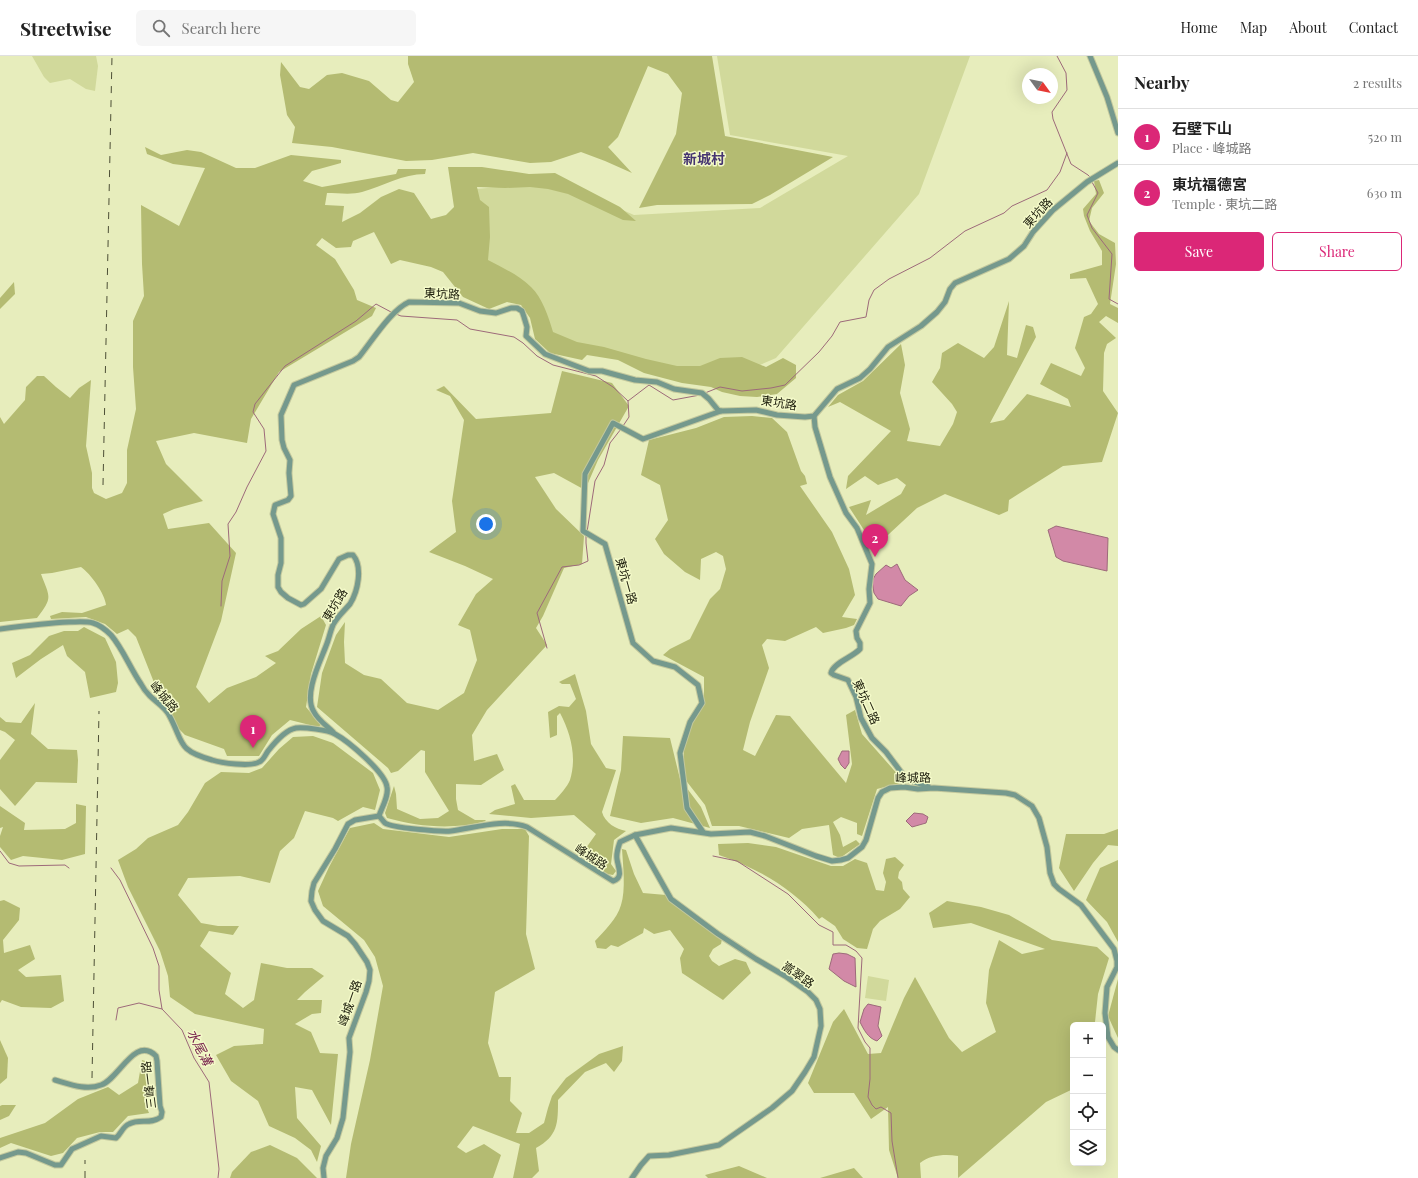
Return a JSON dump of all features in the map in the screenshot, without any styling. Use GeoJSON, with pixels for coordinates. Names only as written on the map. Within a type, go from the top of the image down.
{"type":"FeatureCollection","features":[{"type":"Feature","properties":{"kind":"street"},"geometry":{"type":"LineString","coordinates":[[1090,56],[1107,97],[1118,133]]}},
{"type":"Feature","properties":{"kind":"street","name":"東坑路"},"geometry":{"type":"LineString","coordinates":[[335,734],[313,712],[311,702],[312,688],[316,668],[326,646],[333,624],[351,602],[355,592],[359,570],[357,560],[353,555],[348,555],[339,559],[321,589],[301,605],[288,598],[278,587],[278,575],[281,563],[281,538],[275,523],[273,509],[275,505],[288,500],[291,496],[289,473],[290,460],[282,440],[281,415],[294,385],[353,361],[359,357],[403,304],[409,302],[459,303],[480,310],[496,313],[511,308],[517,308],[522,311],[524,317],[527,327],[526,336],[545,354],[589,371],[602,371],[635,380],[657,382],[674,389],[702,393],[710,399],[718,410],[721,411],[756,410],[777,415],[805,417],[814,416],[837,388],[860,378],[870,369],[888,347],[921,326],[937,312],[945,302],[954,283],[1009,259],[1017,253],[1053,210],[1074,192],[1118,163]]}},
{"type":"Feature","properties":{"kind":"street","name":"東坑一路"},"geometry":{"type":"LineString","coordinates":[[703,832],[687,808],[680,752],[690,722],[702,703],[698,685],[675,667],[653,661],[633,642],[605,544],[583,531],[585,474],[613,423],[643,439],[721,411]]}},
{"type":"Feature","properties":{"kind":"street","name":"東坑二路"},"geometry":{"type":"LineString","coordinates":[[814,416],[815,427],[830,477],[846,513],[857,528],[872,564],[869,589],[870,603],[856,632],[860,643],[860,649],[856,654],[832,669],[832,673],[848,680],[856,697],[861,718],[872,738],[886,752],[908,780],[934,788]]}},
{"type":"Feature","properties":{"kind":"street","name":"峰城路"},"geometry":{"type":"LineString","coordinates":[[0,629],[37,624],[82,622],[93,623],[104,628],[111,636],[149,695],[168,713],[182,745],[189,751],[203,758],[214,761],[252,765],[259,763],[286,733],[296,728],[325,730],[335,734],[369,762],[383,776],[387,787],[387,796],[379,816],[384,822],[393,826],[444,831],[519,824],[527,827],[613,881],[617,880],[620,876],[620,866],[617,858],[620,842],[635,835],[670,828],[711,834],[750,832],[765,836],[832,861],[848,858],[862,847],[866,840],[878,798],[882,792],[896,787],[918,789],[934,788],[1015,795],[1032,806],[1039,818],[1047,847],[1050,873],[1054,884],[1058,889],[1081,905],[1114,949],[1118,961],[1117,967],[1107,987],[1105,1013],[1108,1038],[1118,1050]]}},
{"type":"Feature","properties":{"kind":"street","name":"峰城一路"},"geometry":{"type":"LineString","coordinates":[[324,1178],[323,1168],[326,1156],[337,1138],[343,1118],[350,1052],[349,1038],[366,992],[370,970],[367,962],[348,936],[323,921],[311,901],[312,891],[314,883],[335,849],[348,824],[355,820],[379,816]]}},
{"type":"Feature","properties":{"kind":"street","name":"嵩翠路"},"geometry":{"type":"LineString","coordinates":[[632,1178],[649,1156],[669,1155],[719,1145],[772,1108],[792,1090],[814,1057],[821,1026],[820,1009],[816,1000],[808,992],[718,934],[671,899],[635,835]]}},
{"type":"Feature","properties":{"kind":"street","name":"三峰一路"},"geometry":{"type":"LineString","coordinates":[[0,1158],[18,1152],[55,1165],[61,1165],[72,1149],[101,1136],[116,1138],[127,1125],[132,1122],[151,1122],[161,1117],[162,1112],[160,1106],[159,1078],[156,1056],[149,1051],[142,1050],[137,1052],[113,1077],[100,1086],[76,1086],[55,1080]]}},
{"type":"Feature","properties":{"kind":"green space"},"geometry":{"type":"Polygon","coordinates":[[[32,56],[96,56],[98,66],[95,91],[86,89],[70,79],[50,83],[44,77],[32,56]]]}},
{"type":"Feature","properties":{"kind":"green space"},"geometry":{"type":"Polygon","coordinates":[[[408,56],[712,56],[725,136],[833,157],[770,195],[752,204],[657,205],[639,208],[676,134],[682,93],[668,74],[648,66],[618,137],[608,147],[632,173],[581,152],[551,162],[530,163],[473,153],[432,160],[406,161],[332,147],[292,143],[295,127],[287,115],[280,75],[281,62],[300,87],[309,89],[327,75],[342,73],[369,81],[391,100],[398,102],[414,82],[408,64],[408,56]]]}},
{"type":"Feature","properties":{"kind":"green space"},"geometry":{"type":"Polygon","coordinates":[[[717,56],[970,56],[919,194],[776,358],[725,380],[553,343],[525,296],[483,268],[464,190],[558,182],[634,215],[760,208],[848,156],[730,135],[717,56]]]}},
{"type":"Feature","properties":{"kind":"green space"},"geometry":{"type":"Polygon","coordinates":[[[145,147],[161,155],[187,150],[201,152],[236,168],[255,168],[291,155],[341,160],[341,163],[312,171],[303,181],[322,187],[396,174],[398,169],[426,169],[425,174],[401,178],[358,193],[327,193],[325,205],[344,206],[342,222],[360,213],[381,197],[399,189],[414,193],[431,219],[446,215],[454,207],[448,167],[482,167],[529,174],[555,173],[620,207],[636,221],[623,220],[568,194],[548,189],[530,187],[477,187],[480,200],[489,207],[490,237],[488,260],[516,275],[535,291],[545,308],[553,332],[577,342],[604,347],[677,366],[700,366],[720,358],[742,357],[766,367],[783,358],[796,365],[796,378],[777,394],[757,397],[740,396],[722,392],[711,387],[682,383],[644,373],[618,360],[587,355],[582,360],[550,353],[535,339],[530,318],[521,305],[507,302],[489,309],[463,297],[443,272],[431,267],[400,260],[391,264],[374,232],[353,241],[351,247],[336,248],[322,238],[316,245],[335,259],[354,290],[357,300],[376,308],[372,316],[279,372],[251,419],[247,443],[194,433],[156,441],[166,464],[203,501],[174,509],[163,514],[168,529],[209,523],[236,553],[221,621],[196,687],[209,703],[227,688],[256,677],[276,663],[265,656],[278,651],[301,629],[321,616],[326,625],[311,674],[306,707],[321,725],[318,727],[290,720],[272,735],[259,756],[227,756],[224,749],[185,735],[176,726],[155,685],[136,637],[128,629],[117,634],[105,624],[86,617],[51,619],[50,616],[62,612],[82,613],[106,605],[97,584],[81,567],[41,574],[48,593],[48,601],[37,618],[0,622],[0,417],[4,424],[25,400],[26,387],[37,376],[44,376],[70,398],[79,388],[91,380],[86,446],[92,473],[92,488],[94,493],[106,499],[122,493],[127,483],[127,450],[136,409],[133,367],[133,321],[144,296],[141,205],[179,226],[205,168],[173,164],[147,154],[145,147]]]}},
{"type":"Feature","properties":{"kind":"green space"},"geometry":{"type":"Polygon","coordinates":[[[1099,180],[1104,193],[1092,208],[1089,221],[1099,234],[1115,243],[1116,264],[1110,304],[1118,308],[1118,323],[1106,316],[1099,322],[1116,338],[1107,344],[1104,353],[1103,391],[1118,413],[1102,462],[1063,466],[1009,500],[1008,511],[999,515],[945,494],[917,508],[875,547],[849,507],[871,500],[866,515],[901,494],[906,485],[897,478],[878,485],[865,476],[846,489],[848,476],[891,431],[840,402],[828,407],[838,395],[863,381],[901,344],[905,365],[900,393],[910,429],[907,441],[940,446],[953,424],[957,412],[952,404],[932,382],[940,368],[942,353],[958,343],[984,358],[994,347],[1009,301],[1007,355],[1017,358],[1026,325],[1033,327],[1036,337],[990,423],[1004,420],[1027,394],[1071,407],[1068,399],[1040,384],[1051,363],[1081,376],[1085,368],[1075,348],[1084,317],[1091,314],[1098,304],[1086,278],[1070,279],[1070,274],[1102,265],[1102,251],[1090,231],[1083,209],[1096,194],[1094,181],[1099,180]]]}},
{"type":"Feature","properties":{"kind":"green space"},"geometry":{"type":"Polygon","coordinates":[[[14,282],[15,294],[0,309],[0,298],[14,282]]]}},
{"type":"Feature","properties":{"kind":"green space"},"geometry":{"type":"Polygon","coordinates":[[[562,371],[612,383],[629,406],[598,460],[585,490],[554,473],[535,477],[556,509],[584,536],[582,564],[564,568],[543,616],[536,628],[547,645],[487,710],[472,735],[474,761],[497,754],[504,770],[481,785],[456,784],[456,799],[458,810],[475,820],[486,821],[462,826],[436,826],[411,824],[387,818],[385,813],[394,786],[397,809],[420,819],[438,818],[449,811],[425,772],[425,751],[421,750],[398,771],[391,773],[388,768],[317,707],[322,673],[336,635],[345,622],[345,663],[364,675],[381,679],[407,703],[438,710],[464,693],[477,660],[470,630],[458,625],[476,594],[493,579],[429,552],[456,532],[452,501],[464,420],[450,396],[436,390],[444,386],[476,419],[551,413],[562,371]]]}},
{"type":"Feature","properties":{"kind":"green space"},"geometry":{"type":"Polygon","coordinates":[[[752,416],[772,418],[787,432],[807,484],[800,486],[832,532],[849,569],[855,595],[842,617],[857,619],[854,625],[846,628],[823,633],[816,627],[785,641],[767,639],[762,645],[769,668],[750,722],[743,750],[755,756],[776,715],[790,716],[846,783],[852,764],[846,715],[855,710],[862,734],[900,777],[900,783],[877,789],[862,836],[857,834],[857,823],[841,817],[833,822],[840,835],[843,847],[856,840],[860,844],[840,858],[833,855],[829,825],[802,829],[789,838],[739,826],[712,826],[705,805],[684,778],[684,743],[693,722],[704,705],[704,677],[663,655],[670,649],[690,639],[710,599],[720,589],[726,569],[723,556],[716,552],[701,559],[700,580],[685,572],[664,554],[655,539],[668,520],[660,485],[641,475],[649,440],[696,428],[724,417],[752,416]]]}},
{"type":"Feature","properties":{"kind":"green space"},"geometry":{"type":"Polygon","coordinates":[[[84,627],[105,638],[116,662],[118,683],[116,692],[90,698],[85,672],[67,656],[63,645],[16,678],[12,663],[30,655],[49,636],[64,631],[78,631],[84,627]]]}},
{"type":"Feature","properties":{"kind":"green space"},"geometry":{"type":"Polygon","coordinates":[[[575,674],[586,711],[591,744],[606,768],[616,770],[602,812],[603,816],[611,825],[626,831],[614,840],[611,864],[616,871],[613,875],[607,874],[581,855],[596,834],[574,815],[531,818],[489,814],[495,810],[515,804],[511,786],[515,784],[524,800],[555,800],[567,785],[570,780],[573,763],[570,737],[560,713],[557,716],[557,735],[550,738],[548,712],[559,706],[569,707],[576,699],[570,684],[562,684],[559,682],[575,674]]]}},
{"type":"Feature","properties":{"kind":"green space"},"geometry":{"type":"Polygon","coordinates":[[[35,703],[31,734],[48,749],[77,750],[77,783],[36,782],[15,806],[0,789],[0,760],[15,740],[0,730],[0,717],[6,722],[21,723],[35,703]]]}},
{"type":"Feature","properties":{"kind":"green space"},"geometry":{"type":"Polygon","coordinates":[[[313,736],[333,743],[373,773],[380,790],[375,810],[363,807],[338,821],[333,818],[305,811],[294,838],[280,851],[270,883],[240,876],[188,878],[178,895],[201,923],[218,926],[239,926],[233,935],[209,931],[200,946],[231,973],[225,994],[243,1008],[254,1000],[261,963],[287,968],[312,968],[324,976],[297,1000],[322,1000],[321,1013],[312,1014],[295,1024],[311,1032],[320,1053],[338,1054],[331,1125],[312,1090],[295,1087],[297,1118],[321,1146],[317,1162],[311,1150],[295,1138],[269,1126],[258,1101],[231,1081],[216,1055],[234,1046],[263,1044],[264,1029],[195,1014],[170,997],[168,976],[160,951],[128,887],[118,860],[136,849],[148,838],[178,825],[188,812],[205,783],[221,772],[249,773],[262,768],[279,749],[293,737],[313,736]]]}},
{"type":"Feature","properties":{"kind":"green space"},"geometry":{"type":"Polygon","coordinates":[[[623,736],[670,738],[680,779],[701,807],[710,828],[673,818],[641,823],[610,816],[621,770],[623,736]]]}},
{"type":"Feature","properties":{"kind":"green space"},"geometry":{"type":"Polygon","coordinates":[[[76,804],[86,806],[85,854],[62,860],[23,856],[11,860],[0,847],[0,836],[3,827],[0,828],[0,806],[25,823],[24,830],[65,829],[76,823],[76,804]]]}},
{"type":"Feature","properties":{"kind":"green space"},"geometry":{"type":"Polygon","coordinates":[[[374,823],[383,829],[449,837],[502,829],[525,829],[529,836],[526,934],[535,969],[495,992],[488,1043],[499,1077],[511,1077],[510,1101],[522,1113],[516,1133],[529,1133],[544,1123],[552,1096],[566,1078],[599,1054],[623,1046],[622,1061],[614,1072],[606,1063],[585,1072],[558,1100],[558,1116],[553,1134],[549,1139],[536,1148],[539,1171],[532,1178],[513,1178],[520,1144],[473,1126],[457,1147],[466,1153],[484,1144],[501,1155],[493,1178],[346,1178],[351,1144],[370,1060],[383,986],[375,957],[364,940],[323,906],[318,891],[350,828],[374,823]]]}},
{"type":"Feature","properties":{"kind":"green space"},"geometry":{"type":"Polygon","coordinates":[[[1118,829],[1118,846],[1108,845],[1093,863],[1074,891],[1059,868],[1066,834],[1104,834],[1118,829]]]}},
{"type":"Feature","properties":{"kind":"green space"},"geometry":{"type":"Polygon","coordinates":[[[748,843],[776,847],[831,866],[843,866],[855,859],[867,863],[876,890],[884,891],[886,882],[883,873],[886,859],[895,857],[904,865],[899,872],[898,878],[902,882],[903,889],[910,897],[900,909],[880,921],[873,929],[867,949],[857,948],[843,939],[835,926],[822,917],[819,919],[809,908],[773,880],[747,866],[719,855],[718,844],[748,843]]]}},
{"type":"Feature","properties":{"kind":"green space"},"geometry":{"type":"Polygon","coordinates":[[[622,849],[626,850],[634,874],[643,893],[666,895],[722,939],[721,944],[713,949],[709,956],[712,961],[719,966],[735,959],[746,962],[751,973],[723,1000],[682,973],[680,958],[684,949],[670,930],[654,934],[644,928],[643,933],[618,947],[611,945],[606,949],[597,948],[595,941],[613,920],[623,899],[624,885],[622,849]]]}},
{"type":"Feature","properties":{"kind":"green space"},"geometry":{"type":"Polygon","coordinates":[[[1118,860],[1118,942],[1107,922],[1086,900],[1100,868],[1118,860]]]}},
{"type":"Feature","properties":{"kind":"green space"},"geometry":{"type":"Polygon","coordinates":[[[4,900],[20,908],[19,920],[3,940],[4,953],[30,945],[35,959],[18,970],[26,977],[61,975],[64,1001],[51,1008],[21,1007],[2,1000],[0,1003],[0,901],[4,900]]]}},
{"type":"Feature","properties":{"kind":"green space"},"geometry":{"type":"Polygon","coordinates":[[[947,901],[981,907],[1009,915],[1052,940],[1097,947],[1109,958],[1098,994],[1095,1022],[1070,1022],[1070,1090],[1046,1102],[958,1178],[958,1156],[948,1155],[928,1158],[920,1163],[921,1178],[898,1178],[889,1150],[888,1107],[871,1119],[854,1093],[814,1093],[808,1083],[833,1022],[844,1009],[868,1054],[881,1053],[904,998],[915,977],[949,1038],[962,1052],[996,1032],[986,1003],[989,970],[999,940],[1022,954],[1045,949],[971,923],[933,928],[929,913],[947,901]]]}},
{"type":"Feature","properties":{"kind":"green space"},"geometry":{"type":"Polygon","coordinates":[[[868,976],[889,980],[886,1001],[865,998],[868,976]]]}},
{"type":"Feature","properties":{"kind":"green space"},"geometry":{"type":"Polygon","coordinates":[[[1118,979],[1118,1038],[1108,1016],[1118,979]]]}},
{"type":"Feature","properties":{"kind":"green space"},"geometry":{"type":"Polygon","coordinates":[[[0,1040],[8,1058],[7,1078],[0,1084],[0,1040]]]}},
{"type":"Feature","properties":{"kind":"green space"},"geometry":{"type":"Polygon","coordinates":[[[142,1060],[151,1063],[144,1101],[149,1113],[128,1116],[113,1132],[100,1132],[77,1138],[63,1153],[51,1156],[11,1143],[0,1148],[0,1138],[45,1123],[78,1099],[108,1087],[119,1095],[138,1083],[142,1060]]]}},
{"type":"Feature","properties":{"kind":"green space"},"geometry":{"type":"Polygon","coordinates":[[[16,1105],[9,1116],[0,1120],[0,1106],[16,1105]]]}},
{"type":"Feature","properties":{"kind":"green space"},"geometry":{"type":"Polygon","coordinates":[[[270,1145],[297,1158],[317,1178],[230,1178],[232,1172],[251,1152],[270,1145]]]}},
{"type":"Feature","properties":{"kind":"green space"},"geometry":{"type":"Polygon","coordinates":[[[739,1166],[767,1178],[708,1178],[705,1175],[739,1166]]]}},
{"type":"Feature","properties":{"kind":"green space"},"geometry":{"type":"Polygon","coordinates":[[[854,1168],[863,1178],[820,1178],[854,1168]]]}},
{"type":"Feature","properties":{"kind":"shaded area"},"geometry":{"type":"Polygon","coordinates":[[[1056,526],[1108,538],[1107,571],[1063,561],[1056,557],[1048,530],[1056,526]]]}},
{"type":"Feature","properties":{"kind":"shaded area"},"geometry":{"type":"Polygon","coordinates":[[[897,564],[905,580],[918,590],[909,596],[901,606],[878,599],[874,593],[872,581],[876,574],[886,565],[891,568],[897,564]]]}},
{"type":"Feature","properties":{"kind":"shaded area"},"geometry":{"type":"Polygon","coordinates":[[[842,751],[849,751],[849,763],[845,769],[838,759],[842,751]]]}},
{"type":"Feature","properties":{"kind":"shaded area"},"geometry":{"type":"Polygon","coordinates":[[[914,813],[923,814],[928,817],[926,823],[912,827],[906,821],[914,813]]]}},
{"type":"Feature","properties":{"kind":"shaded area"},"geometry":{"type":"Polygon","coordinates":[[[833,954],[847,954],[855,958],[856,987],[844,981],[829,969],[833,954]]]}},
{"type":"Feature","properties":{"kind":"shaded area"},"geometry":{"type":"Polygon","coordinates":[[[868,1004],[881,1007],[878,1026],[882,1036],[877,1041],[869,1036],[860,1022],[864,1009],[868,1004]]]}},
{"type":"Feature","properties":{"kind":"waterway"},"geometry":{"type":"LineString","coordinates":[[1057,56],[1066,73],[1067,90],[1052,112],[1053,119],[1071,164],[1090,177]]}},
{"type":"Feature","properties":{"kind":"waterway"},"geometry":{"type":"LineString","coordinates":[[705,393],[720,387],[742,391],[785,385],[819,352],[832,336],[840,322],[866,317],[869,300],[874,290],[889,279],[930,258],[965,231],[1004,213],[1012,206],[1047,190],[1060,172],[1067,153]]}},
{"type":"Feature","properties":{"kind":"waterway"},"geometry":{"type":"LineString","coordinates":[[1092,182],[1098,193],[1087,215],[1092,228],[1112,254],[1109,299],[1118,304]]}},
{"type":"Feature","properties":{"kind":"waterway"},"geometry":{"type":"LineString","coordinates":[[221,606],[222,581],[230,556],[228,524],[236,512],[266,451],[264,429],[253,412],[255,404],[285,366],[356,321],[376,304],[391,312]]}},
{"type":"Feature","properties":{"kind":"waterway"},"geometry":{"type":"LineString","coordinates":[[396,314],[401,316],[457,320],[470,329],[514,337],[537,356],[553,365],[596,376],[613,387],[628,401],[649,385],[673,400],[700,395]]}},
{"type":"Feature","properties":{"kind":"waterway"},"geometry":{"type":"LineString","coordinates":[[623,426],[629,417],[628,401]]}},
{"type":"Feature","properties":{"kind":"waterway"},"geometry":{"type":"LineString","coordinates":[[587,532],[595,481],[604,465],[610,443],[621,429]]}},
{"type":"Feature","properties":{"kind":"waterway"},"geometry":{"type":"LineString","coordinates":[[547,648],[537,613],[562,567],[579,565],[588,561],[586,535]]}},
{"type":"Feature","properties":{"kind":"waterway","name":"水尾溝"},"geometry":{"type":"LineString","coordinates":[[0,851],[9,863],[19,866],[65,865],[69,868]]}},
{"type":"Feature","properties":{"kind":"waterway"},"geometry":{"type":"LineString","coordinates":[[713,856],[737,861],[788,894],[819,925],[833,932],[833,945],[846,945],[856,951],[862,958],[858,1028],[865,1042],[870,1048],[870,1079],[868,1097],[876,1109],[881,1107],[891,1113],[892,1141],[898,1178]]}},
{"type":"Feature","properties":{"kind":"waterway","name":"水尾溝"},"geometry":{"type":"LineString","coordinates":[[111,868],[120,880],[153,948],[159,966],[159,990],[162,1009],[182,1030],[194,1058],[209,1082],[219,1169],[218,1178]]}},
{"type":"Feature","properties":{"kind":"waterway"},"geometry":{"type":"LineString","coordinates":[[116,1020],[118,1008],[139,1003],[162,1009]]}},
{"type":"Feature","properties":{"kind":"railway"},"geometry":{"type":"LineString","coordinates":[[103,485],[112,56]]}},
{"type":"Feature","properties":{"kind":"railway"},"geometry":{"type":"LineString","coordinates":[[92,1078],[99,711]]}},
{"type":"Feature","properties":{"kind":"railway"},"geometry":{"type":"LineString","coordinates":[[85,1160],[85,1178]]}},
{"type":"Feature","properties":{"kind":"place","name":"東坑福德宮"},"geometry":{"type":"Point","coordinates":[875,557]}},
{"type":"Feature","properties":{"kind":"place","name":"石壁下山"},"geometry":{"type":"Point","coordinates":[253,748]}},
{"type":"Feature","properties":{"kind":"district","name":"新城村"},"geometry":{"type":"Point","coordinates":[704,159]}}]}
